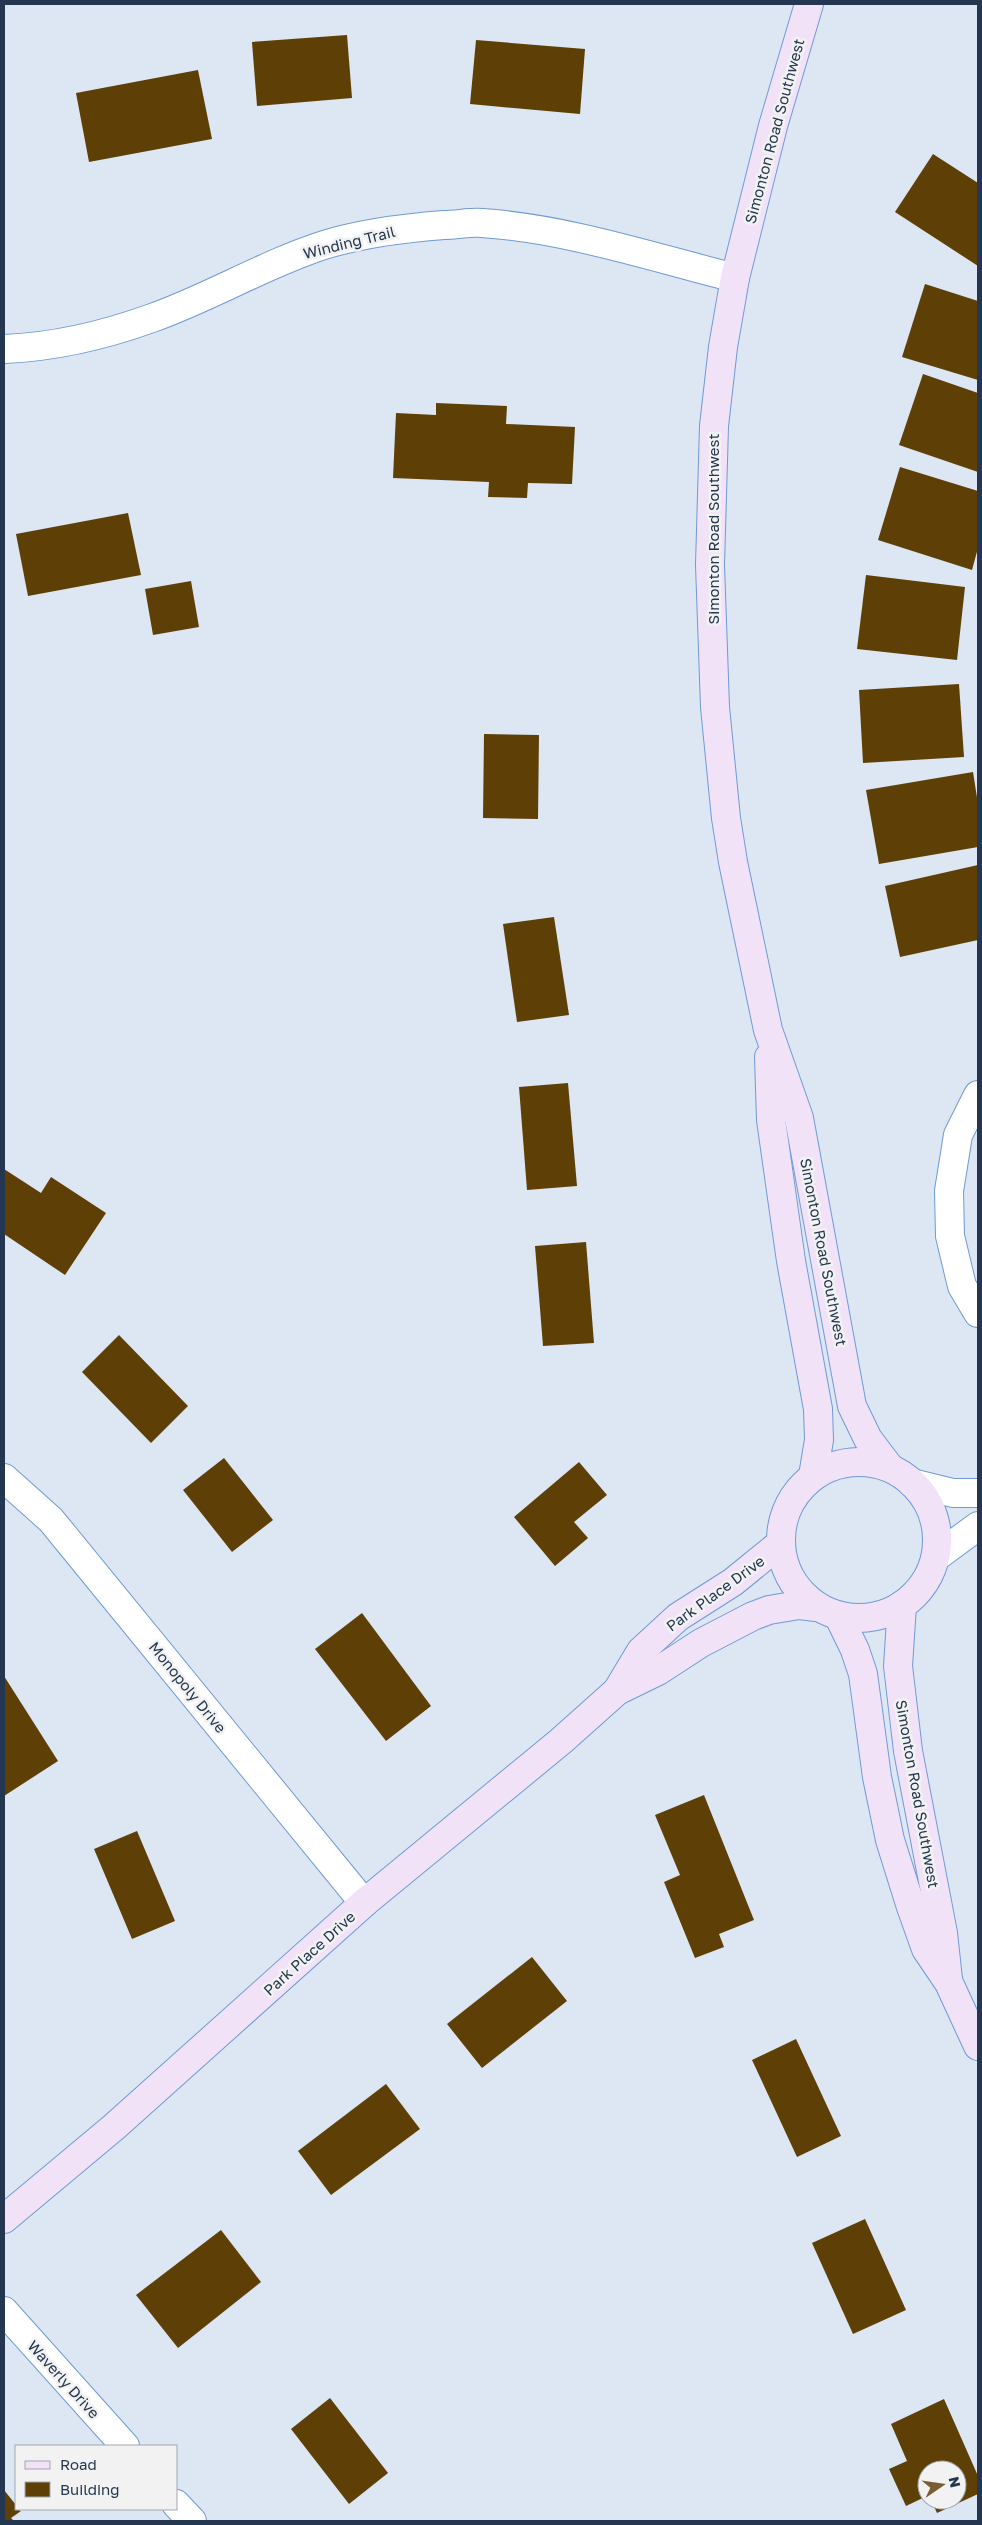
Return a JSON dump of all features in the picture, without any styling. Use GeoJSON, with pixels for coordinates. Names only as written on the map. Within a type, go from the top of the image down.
{"type":"FeatureCollection","features":[{"type":"Feature","properties":{"kind":"street","name":"Simonton Road Southwest"},"geometry":{"type":"LineString","coordinates":[[809,4],[773,126],[735,278],[723,347],[714,426],[710,497],[715,707],[731,853],[768,1030],[800,1118],[852,1406],[868,1439],[890,1468]]}},
{"type":"Feature","properties":{"kind":"street","name":"Winding Trail"},"geometry":{"type":"LineString","coordinates":[[4,349],[30,348],[93,336],[153,318],[285,259],[326,245],[370,234],[414,228],[480,223],[548,231],[735,278]]}},
{"type":"Feature","properties":{"kind":"street","name":"Simonton Road Southwest"},"geometry":{"type":"LineString","coordinates":[[768,1030],[771,1120],[791,1261],[818,1409],[819,1440],[812,1476]]}},
{"type":"Feature","properties":{"kind":"street"},"geometry":{"type":"LineString","coordinates":[[978,1095],[958,1135],[949,1191],[950,1236],[962,1286],[978,1313]]}},
{"type":"Feature","properties":{"kind":"street"},"geometry":{"type":"LineString","coordinates":[[863,1462],[890,1468],[912,1483],[929,1504],[938,1530],[936,1557],[926,1582],[910,1601],[888,1614],[864,1619],[828,1612],[798,1590],[786,1568],[781,1544],[783,1519],[793,1496],[812,1476],[837,1464],[863,1462]]}},
{"type":"Feature","properties":{"kind":"street","name":"Monopoly Drive"},"geometry":{"type":"LineString","coordinates":[[4,1478],[51,1520],[364,1903]]}},
{"type":"Feature","properties":{"kind":"street"},"geometry":{"type":"LineString","coordinates":[[912,1483],[952,1493],[978,1493]]}},
{"type":"Feature","properties":{"kind":"street"},"geometry":{"type":"LineString","coordinates":[[936,1557],[978,1526]]}},
{"type":"Feature","properties":{"kind":"street","name":"Park Place Drive"},"geometry":{"type":"LineString","coordinates":[[4,2219],[114,2127],[364,1903],[561,1741],[616,1691],[641,1652],[678,1617],[733,1582],[781,1544]]}},
{"type":"Feature","properties":{"kind":"street","name":"Park Place Drive"},"geometry":{"type":"LineString","coordinates":[[616,1691],[658,1672],[709,1639],[753,1616],[769,1610],[799,1605],[828,1612]]}},
{"type":"Feature","properties":{"kind":"street","name":"Simonton Road Southwest"},"geometry":{"type":"LineString","coordinates":[[902,1606],[899,1676],[908,1751],[943,1933],[949,1983]]}},
{"type":"Feature","properties":{"kind":"street","name":"Simonton Road Southwest"},"geometry":{"type":"LineString","coordinates":[[828,1612],[855,1650],[863,1674],[877,1777],[893,1848],[926,1949],[949,1983],[978,2046]]}},
{"type":"Feature","properties":{"kind":"street","name":"Waverly Drive"},"geometry":{"type":"LineString","coordinates":[[4,2311],[124,2445]]}},
{"type":"Feature","properties":{"kind":"street"},"geometry":{"type":"LineString","coordinates":[[178,2506],[192,2521]]}},
{"type":"Feature","properties":{"kind":"building"},"geometry":{"type":"Polygon","coordinates":[[[347,35],[352,98],[257,106],[252,42],[347,35]]]}},
{"type":"Feature","properties":{"kind":"building"},"geometry":{"type":"Polygon","coordinates":[[[476,40],[585,49],[580,114],[470,104],[476,40]]]}},
{"type":"Feature","properties":{"kind":"building"},"geometry":{"type":"Polygon","coordinates":[[[198,70],[212,139],[89,162],[76,93],[198,70]]]}},
{"type":"Feature","properties":{"kind":"building"},"geometry":{"type":"Polygon","coordinates":[[[933,154],[978,183],[978,266],[895,212],[933,154]]]}},
{"type":"Feature","properties":{"kind":"building"},"geometry":{"type":"Polygon","coordinates":[[[925,284],[978,301],[978,380],[902,357],[925,284]]]}},
{"type":"Feature","properties":{"kind":"building"},"geometry":{"type":"Polygon","coordinates":[[[923,374],[978,393],[978,472],[899,445],[923,374]]]}},
{"type":"Feature","properties":{"kind":"building"},"geometry":{"type":"Polygon","coordinates":[[[436,403],[507,406],[506,424],[575,427],[572,484],[528,483],[527,498],[488,497],[489,482],[393,478],[396,413],[436,415],[436,403]]]}},
{"type":"Feature","properties":{"kind":"building"},"geometry":{"type":"Polygon","coordinates":[[[900,467],[978,491],[978,548],[972,570],[878,540],[900,467]]]}},
{"type":"Feature","properties":{"kind":"building"},"geometry":{"type":"Polygon","coordinates":[[[128,513],[141,575],[28,596],[16,534],[128,513]]]}},
{"type":"Feature","properties":{"kind":"building"},"geometry":{"type":"Polygon","coordinates":[[[866,575],[965,587],[957,660],[857,649],[866,575]]]}},
{"type":"Feature","properties":{"kind":"building"},"geometry":{"type":"Polygon","coordinates":[[[191,581],[199,627],[153,635],[145,589],[191,581]]]}},
{"type":"Feature","properties":{"kind":"building"},"geometry":{"type":"Polygon","coordinates":[[[959,684],[964,757],[863,763],[859,690],[959,684]]]}},
{"type":"Feature","properties":{"kind":"building"},"geometry":{"type":"Polygon","coordinates":[[[484,734],[539,735],[538,819],[483,818],[484,734]]]}},
{"type":"Feature","properties":{"kind":"building"},"geometry":{"type":"Polygon","coordinates":[[[973,772],[978,804],[978,847],[879,864],[866,790],[973,772]]]}},
{"type":"Feature","properties":{"kind":"building"},"geometry":{"type":"Polygon","coordinates":[[[978,865],[978,940],[900,957],[885,886],[978,865]]]}},
{"type":"Feature","properties":{"kind":"building"},"geometry":{"type":"Polygon","coordinates":[[[554,917],[569,1015],[517,1022],[503,924],[554,917]]]}},
{"type":"Feature","properties":{"kind":"building"},"geometry":{"type":"Polygon","coordinates":[[[568,1083],[577,1186],[527,1190],[519,1087],[568,1083]]]}},
{"type":"Feature","properties":{"kind":"building"},"geometry":{"type":"Polygon","coordinates":[[[4,1169],[41,1193],[51,1177],[106,1213],[65,1275],[4,1234],[4,1169]]]}},
{"type":"Feature","properties":{"kind":"building"},"geometry":{"type":"Polygon","coordinates":[[[586,1242],[594,1343],[543,1346],[535,1246],[586,1242]]]}},
{"type":"Feature","properties":{"kind":"building"},"geometry":{"type":"Polygon","coordinates":[[[119,1335],[188,1406],[151,1443],[82,1372],[119,1335]]]}},
{"type":"Feature","properties":{"kind":"building"},"geometry":{"type":"Polygon","coordinates":[[[224,1458],[273,1520],[232,1552],[183,1490],[224,1458]]]}},
{"type":"Feature","properties":{"kind":"building"},"geometry":{"type":"Polygon","coordinates":[[[579,1462],[607,1495],[574,1522],[588,1538],[555,1566],[514,1517],[579,1462]]]}},
{"type":"Feature","properties":{"kind":"building"},"geometry":{"type":"Polygon","coordinates":[[[362,1613],[431,1706],[386,1741],[315,1649],[362,1613]]]}},
{"type":"Feature","properties":{"kind":"building"},"geometry":{"type":"Polygon","coordinates":[[[4,1676],[58,1761],[4,1796],[4,1676]]]}},
{"type":"Feature","properties":{"kind":"building"},"geometry":{"type":"Polygon","coordinates":[[[704,1795],[754,1920],[719,1934],[724,1947],[695,1958],[664,1882],[680,1875],[655,1815],[704,1795]]]}},
{"type":"Feature","properties":{"kind":"building"},"geometry":{"type":"Polygon","coordinates":[[[137,1831],[175,1921],[132,1939],[94,1849],[137,1831]]]}},
{"type":"Feature","properties":{"kind":"building"},"geometry":{"type":"Polygon","coordinates":[[[532,1957],[567,2001],[482,2068],[447,2024],[532,1957]]]}},
{"type":"Feature","properties":{"kind":"building"},"geometry":{"type":"Polygon","coordinates":[[[796,2039],[841,2136],[797,2157],[752,2060],[796,2039]]]}},
{"type":"Feature","properties":{"kind":"building"},"geometry":{"type":"Polygon","coordinates":[[[386,2084],[420,2129],[331,2195],[298,2151],[386,2084]]]}},
{"type":"Feature","properties":{"kind":"building"},"geometry":{"type":"Polygon","coordinates":[[[865,2219],[906,2310],[853,2334],[812,2243],[865,2219]]]}},
{"type":"Feature","properties":{"kind":"building"},"geometry":{"type":"Polygon","coordinates":[[[221,2230],[261,2282],[178,2348],[136,2295],[221,2230]]]}},
{"type":"Feature","properties":{"kind":"building"},"geometry":{"type":"Polygon","coordinates":[[[330,2398],[388,2473],[349,2504],[291,2429],[330,2398]]]}},
{"type":"Feature","properties":{"kind":"building"},"geometry":{"type":"Polygon","coordinates":[[[944,2399],[978,2476],[978,2494],[967,2499],[967,2460],[917,2460],[917,2501],[906,2506],[889,2469],[907,2461],[891,2424],[944,2399]]]}},
{"type":"Feature","properties":{"kind":"building"},"geometry":{"type":"Polygon","coordinates":[[[4,2490],[15,2504],[15,2510],[21,2511],[11,2518],[14,2521],[4,2521],[4,2490]]]}}]}
